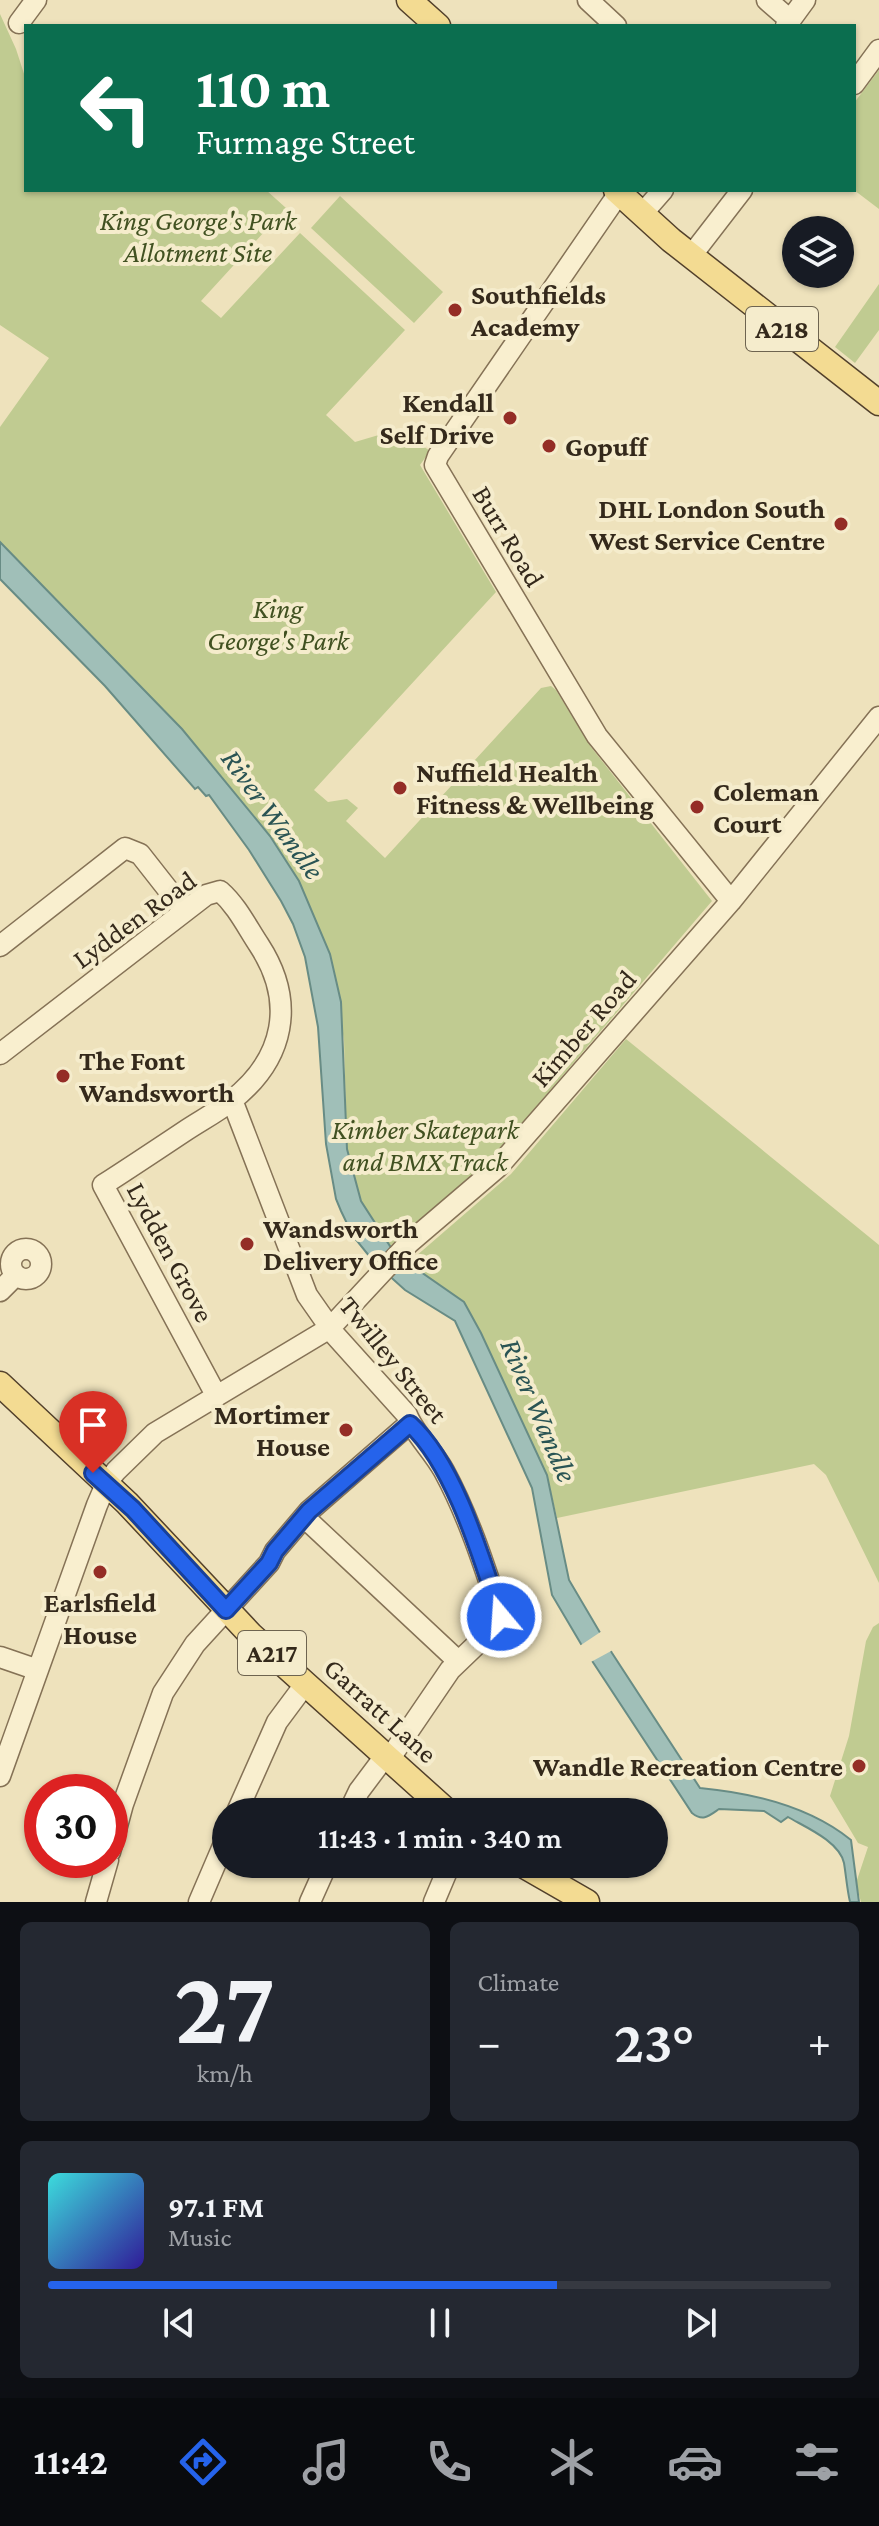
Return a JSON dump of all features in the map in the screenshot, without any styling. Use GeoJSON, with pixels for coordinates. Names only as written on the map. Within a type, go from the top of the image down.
{"type":"FeatureCollection","features":[{"type":"Feature","properties":{"kind":"main road"},"geometry":{"type":"LineString","coordinates":[[409,0],[436,24]]}},
{"type":"Feature","properties":{"kind":"main road","name":"A218"},"geometry":{"type":"LineString","coordinates":[[619,192],[691,256],[879,403]]}},
{"type":"Feature","properties":{"kind":"main road","name":"Garratt Lane"},"geometry":{"type":"LineString","coordinates":[[0,1384],[106,1484],[226,1610],[433,1798]]}},
{"type":"Feature","properties":{"kind":"main road"},"geometry":{"type":"LineString","coordinates":[[545,1878],[587,1902]]}},
{"type":"Feature","properties":{"kind":"street"},"geometry":{"type":"LineString","coordinates":[[588,0],[614,24]]}},
{"type":"Feature","properties":{"kind":"street"},"geometry":{"type":"LineString","coordinates":[[767,0],[788,23],[805,0]]}},
{"type":"Feature","properties":{"kind":"street"},"geometry":{"type":"LineString","coordinates":[[19,23],[41,5]]}},
{"type":"Feature","properties":{"kind":"street"},"geometry":{"type":"LineString","coordinates":[[856,81],[879,50]]}},
{"type":"Feature","properties":{"kind":"street","name":"Burr Road"},"geometry":{"type":"LineString","coordinates":[[617,192],[591,236],[438,456],[435,465],[597,736],[731,901]]}},
{"type":"Feature","properties":{"kind":"street"},"geometry":{"type":"LineString","coordinates":[[642,214],[661,192]]}},
{"type":"Feature","properties":{"kind":"street"},"geometry":{"type":"LineString","coordinates":[[691,256],[740,192]]}},
{"type":"Feature","properties":{"kind":"street","name":"Kimber Road"},"geometry":{"type":"LineString","coordinates":[[106,1484],[155,1433],[330,1328],[402,1251],[498,1167],[731,901],[879,717]]}},
{"type":"Feature","properties":{"kind":"street"},"geometry":{"type":"LineString","coordinates":[[0,946],[125,848],[140,854],[184,910]]}},
{"type":"Feature","properties":{"kind":"street","name":"Lydden Road"},"geometry":{"type":"LineString","coordinates":[[0,1054],[184,910],[206,895],[220,891],[231,901],[274,971],[282,1006],[281,1023]]}},
{"type":"Feature","properties":{"kind":"street","name":"Lydden Grove"},"geometry":{"type":"LineString","coordinates":[[216,1395],[103,1185],[232,1100],[270,1057],[281,1023]]}},
{"type":"Feature","properties":{"kind":"street","name":"Twilley Street"},"geometry":{"type":"LineString","coordinates":[[232,1100],[307,1295],[330,1328],[407,1415],[409,1424],[428,1444],[445,1474],[481,1556],[501,1617],[500,1622],[458,1661],[356,1798]]}},
{"type":"Feature","properties":{"kind":"street"},"geometry":{"type":"LineString","coordinates":[[0,1291],[16,1275]]}},
{"type":"Feature","properties":{"kind":"street"},"geometry":{"type":"LineString","coordinates":[[128,1790],[163,1693],[195,1644],[324,1496],[409,1424]]}},
{"type":"Feature","properties":{"kind":"street"},"geometry":{"type":"LineString","coordinates":[[0,1776],[6,1743],[38,1670],[106,1484]]}},
{"type":"Feature","properties":{"kind":"street"},"geometry":{"type":"LineString","coordinates":[[304,1517],[458,1661]]}},
{"type":"Feature","properties":{"kind":"street"},"geometry":{"type":"LineString","coordinates":[[0,1657],[38,1670]]}},
{"type":"Feature","properties":{"kind":"street"},"geometry":{"type":"LineString","coordinates":[[243,1798],[267,1741],[288,1705],[306,1683]]}},
{"type":"Feature","properties":{"kind":"street"},"geometry":{"type":"LineString","coordinates":[[199,1902],[212,1872]]}},
{"type":"Feature","properties":{"kind":"street"},"geometry":{"type":"LineString","coordinates":[[96,1902],[103,1878]]}},
{"type":"Feature","properties":{"kind":"street"},"geometry":{"type":"LineString","coordinates":[[310,1902],[321,1878]]}},
{"type":"Feature","properties":{"kind":"street"},"geometry":{"type":"LineString","coordinates":[[434,1902],[444,1878]]}},
{"type":"Feature","properties":{"kind":"green space","name":"King George's Park"},"geometry":{"type":"Polygon","coordinates":[[[0,14],[24,74],[24,192],[268,192],[286,208],[201,301],[221,318],[300,233],[405,330],[326,415],[355,442],[399,429],[430,451],[420,465],[496,592],[314,790],[328,802],[347,799],[358,808],[346,821],[385,858],[541,688],[551,686],[591,747],[712,901],[493,1157],[390,1246],[361,1201],[347,1149],[344,1040],[330,954],[299,881],[270,836],[0,542],[0,427],[49,358],[0,325],[0,14]]]}},
{"type":"Feature","properties":{"kind":"green space"},"geometry":{"type":"Polygon","coordinates":[[[879,70],[879,209],[856,192],[856,100],[879,70]]]}},
{"type":"Feature","properties":{"kind":"green space"},"geometry":{"type":"Polygon","coordinates":[[[340,196],[443,292],[414,323],[311,228],[340,196]]]}},
{"type":"Feature","properties":{"kind":"green space"},"geometry":{"type":"Polygon","coordinates":[[[879,284],[879,330],[855,363],[835,347],[879,284]]]}},
{"type":"Feature","properties":{"kind":"green space"},"geometry":{"type":"Polygon","coordinates":[[[626,1039],[879,1245],[879,1583],[826,1475],[814,1464],[557,1518],[547,1475],[464,1302],[408,1263],[511,1174],[626,1039]]]}},
{"type":"Feature","properties":{"kind":"green space","name":"Wandle Recreation Centre"},"geometry":{"type":"Polygon","coordinates":[[[879,1623],[879,1902],[861,1902],[856,1883],[868,1847],[858,1843],[830,1796],[849,1736],[866,1641],[873,1627],[879,1623]]]}},
{"type":"Feature","properties":{"kind":"water"},"geometry":{"type":"Polygon","coordinates":[[[0,542],[182,729],[270,836],[299,881],[330,954],[341,1002],[347,1149],[361,1201],[390,1246],[408,1263],[464,1302],[547,1475],[569,1580],[612,1653],[700,1788],[740,1793],[780,1803],[817,1818],[851,1840],[859,1902],[850,1902],[844,1863],[836,1848],[788,1817],[781,1822],[764,1811],[719,1809],[703,1818],[692,1813],[581,1644],[552,1595],[532,1488],[455,1321],[405,1290],[374,1262],[353,1236],[336,1199],[326,1144],[318,1027],[305,957],[281,901],[209,795],[206,796],[198,787],[195,789],[105,686],[0,579],[0,542]]]}},
{"type":"Feature","properties":{"kind":"pier"},"geometry":{"type":"Polygon","coordinates":[[[602,1631],[613,1650],[589,1663],[578,1647],[602,1631]]]}},
{"type":"Feature","properties":{"kind":"place","name":"Southfields Academy"},"geometry":{"type":"Point","coordinates":[455,310]}},
{"type":"Feature","properties":{"kind":"place","name":"Kendall Self Drive"},"geometry":{"type":"Point","coordinates":[510,418]}},
{"type":"Feature","properties":{"kind":"place","name":"Gopuff"},"geometry":{"type":"Point","coordinates":[549,446]}},
{"type":"Feature","properties":{"kind":"place","name":"DHL London South West Service Centre"},"geometry":{"type":"Point","coordinates":[841,524]}},
{"type":"Feature","properties":{"kind":"place","name":"Nuffield Health Fitness & Wellbeing"},"geometry":{"type":"Point","coordinates":[400,788]}},
{"type":"Feature","properties":{"kind":"place","name":"Coleman Court"},"geometry":{"type":"Point","coordinates":[697,807]}},
{"type":"Feature","properties":{"kind":"place","name":"The Font Wandsworth"},"geometry":{"type":"Point","coordinates":[63,1076]}},
{"type":"Feature","properties":{"kind":"place","name":"Wandsworth Delivery Office"},"geometry":{"type":"Point","coordinates":[247,1244]}},
{"type":"Feature","properties":{"kind":"place","name":"Mortimer House"},"geometry":{"type":"Point","coordinates":[346,1430]}},
{"type":"Feature","properties":{"kind":"place","name":"Earlsfield House"},"geometry":{"type":"Point","coordinates":[100,1572]}},
{"type":"Feature","properties":{"kind":"place","name":"Wandle Recreation Centre"},"geometry":{"type":"Point","coordinates":[859,1766]}},
{"type":"Feature","properties":{"kind":"route"},"geometry":{"type":"LineString","coordinates":[[93,1473],[133,1509],[226,1610],[262,1572],[275,1551],[309,1511],[410,1424],[428,1444],[445,1474],[481,1556],[501,1617]]}},
{"type":"Feature","properties":{"kind":"park label","name":"King George's Park Allotment Site"},"geometry":{"type":"Point","coordinates":[198,236]}},
{"type":"Feature","properties":{"kind":"park label","name":"Kimber Skatepark and BMX Track"},"geometry":{"type":"Point","coordinates":[425,1145]}},
{"type":"Feature","properties":{"kind":"water label","name":"River Wandle"},"geometry":{"type":"Point","coordinates":[273,814]}},
{"type":"Feature","properties":{"kind":"water label","name":"River Wandle"},"geometry":{"type":"Point","coordinates":[539,1410]}}]}
